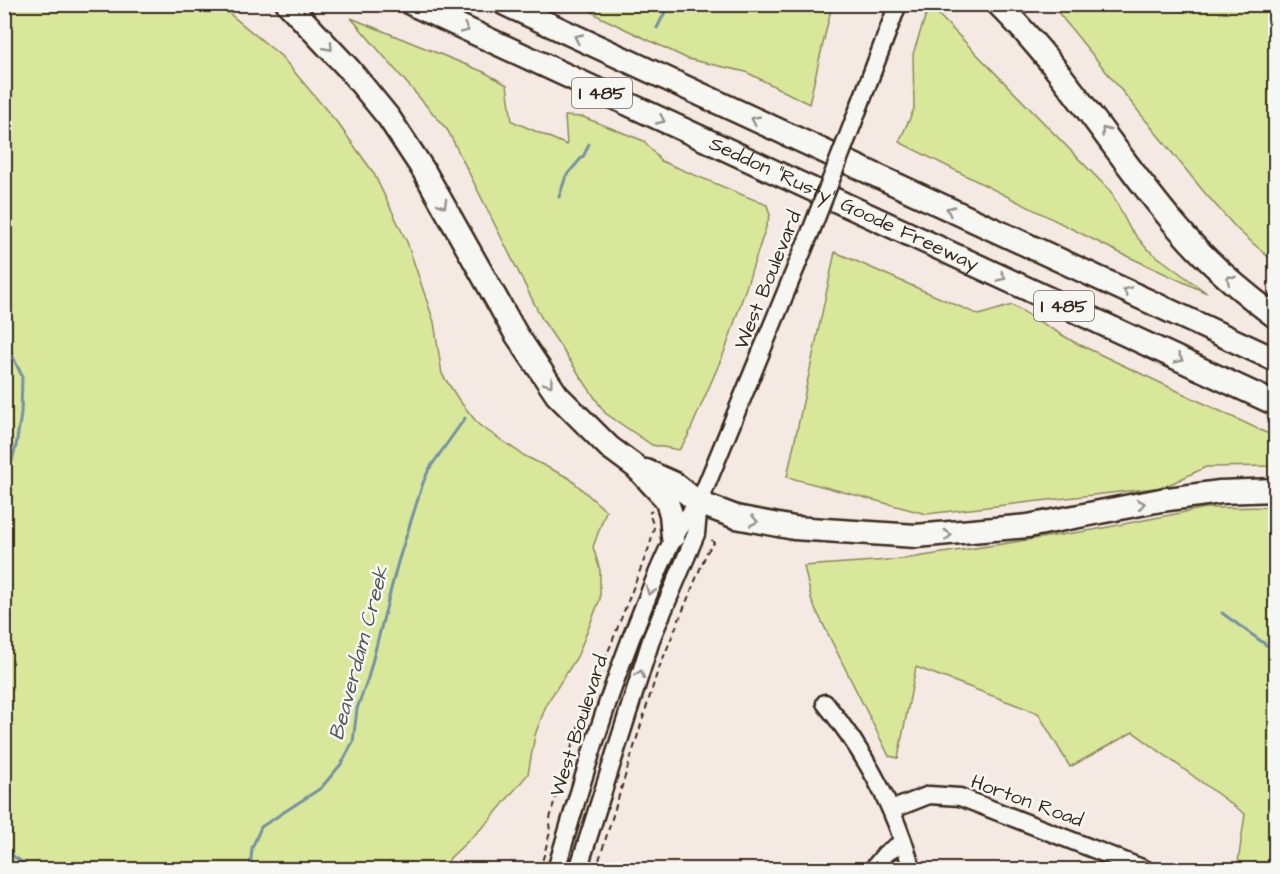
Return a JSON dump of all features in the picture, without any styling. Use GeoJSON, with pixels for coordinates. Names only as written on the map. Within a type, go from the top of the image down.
{"type":"FeatureCollection","features":[{"type":"Feature","properties":{"kind":"highway"},"geometry":{"type":"LineString","coordinates":[[288,4],[349,69],[388,118],[424,171],[516,334],[557,395],[609,447],[636,467],[666,499],[671,514],[673,537]]}},
{"type":"Feature","properties":{"kind":"highway","name":"Seddon \"Rusty\" Goode Freeway"},"geometry":{"type":"LineString","coordinates":[[412,4],[1275,404]]}},
{"type":"Feature","properties":{"kind":"highway","name":"Seddon \"Rusty\" Goode Freeway"},"geometry":{"type":"LineString","coordinates":[[505,4],[1275,360]]}},
{"type":"Feature","properties":{"kind":"highway"},"geometry":{"type":"LineString","coordinates":[[998,4],[1033,39],[1178,228],[1219,270],[1275,316]]}},
{"type":"Feature","properties":{"kind":"highway"},"geometry":{"type":"LineString","coordinates":[[636,467],[675,484],[699,503],[736,517],[794,528],[916,536],[1028,526],[1208,494],[1275,490]]}},
{"type":"Feature","properties":{"kind":"street","name":"West Boulevard"},"geometry":{"type":"LineString","coordinates":[[556,870],[625,652],[673,537],[699,503],[811,231],[898,4]]}},
{"type":"Feature","properties":{"kind":"street","name":"West Boulevard"},"geometry":{"type":"LineString","coordinates":[[578,870],[652,637],[696,534],[699,503]]}},
{"type":"Feature","properties":{"kind":"street"},"geometry":{"type":"LineString","coordinates":[[597,807],[591,800],[592,783],[619,700],[625,652]]}},
{"type":"Feature","properties":{"kind":"street"},"geometry":{"type":"LineString","coordinates":[[825,702],[854,738],[891,810],[912,870]]}},
{"type":"Feature","properties":{"kind":"street","name":"Horton Road"},"geometry":{"type":"LineString","coordinates":[[891,810],[929,795],[960,797],[1147,870]]}},
{"type":"Feature","properties":{"kind":"street"},"geometry":{"type":"LineString","coordinates":[[569,870],[584,814],[582,804],[577,798]]}},
{"type":"Feature","properties":{"kind":"street"},"geometry":{"type":"LineString","coordinates":[[872,870],[885,854],[903,842]]}},
{"type":"Feature","properties":{"kind":"path"},"geometry":{"type":"LineString","coordinates":[[540,870],[550,832],[549,823],[554,802],[588,696],[640,575],[654,527],[650,513],[657,508]]}},
{"type":"Feature","properties":{"kind":"path"},"geometry":{"type":"LineString","coordinates":[[596,870],[660,665],[707,552],[714,543],[708,536]]}},
{"type":"Feature","properties":{"kind":"green space"},"geometry":{"type":"Polygon","coordinates":[[[5,4],[219,5],[281,56],[339,125],[373,172],[407,242],[434,322],[442,374],[459,400],[479,425],[525,456],[569,478],[606,511],[593,547],[600,570],[600,599],[577,657],[547,703],[535,735],[528,774],[488,822],[450,858],[445,869],[5,869],[5,4]]]}},
{"type":"Feature","properties":{"kind":"green space"},"geometry":{"type":"Polygon","coordinates":[[[582,5],[832,5],[809,104],[746,72],[688,59],[600,17],[582,5]]]}},
{"type":"Feature","properties":{"kind":"green space"},"geometry":{"type":"Polygon","coordinates":[[[929,5],[1111,192],[1129,227],[1147,249],[1207,293],[1118,252],[899,142],[914,109],[913,54],[929,5]]]}},
{"type":"Feature","properties":{"kind":"green space"},"geometry":{"type":"Polygon","coordinates":[[[1052,5],[1275,5],[1275,263],[1237,229],[1204,192],[1052,5]]]}},
{"type":"Feature","properties":{"kind":"green space"},"geometry":{"type":"Polygon","coordinates":[[[351,18],[484,72],[507,85],[512,121],[567,145],[565,116],[583,117],[644,141],[661,161],[767,205],[770,215],[726,348],[687,438],[679,450],[652,445],[605,413],[542,319],[448,131],[351,18]]]}},
{"type":"Feature","properties":{"kind":"green space"},"geometry":{"type":"Polygon","coordinates":[[[835,252],[979,315],[1012,305],[1074,342],[1275,437],[1275,466],[1206,467],[1164,487],[926,514],[787,477],[835,252]]]}},
{"type":"Feature","properties":{"kind":"green space"},"geometry":{"type":"Polygon","coordinates":[[[1275,507],[1275,869],[1237,869],[1245,814],[1133,732],[1070,767],[1038,713],[916,667],[898,758],[889,756],[812,602],[804,566],[903,559],[1093,530],[1206,508],[1275,507]]]}},
{"type":"Feature","properties":{"kind":"waterway","name":"Beaverdam Creek"},"geometry":{"type":"LineString","coordinates":[[657,28],[669,4]]}},
{"type":"Feature","properties":{"kind":"waterway","name":"Beaverdam Creek"},"geometry":{"type":"LineString","coordinates":[[559,197],[566,176],[584,155],[589,144]]}},
{"type":"Feature","properties":{"kind":"waterway"},"geometry":{"type":"LineString","coordinates":[[4,310],[12,355],[22,376],[21,414],[16,446],[4,488]]}},
{"type":"Feature","properties":{"kind":"waterway","name":"Beaverdam Creek"},"geometry":{"type":"LineString","coordinates":[[250,870],[252,848],[261,827],[321,788],[342,763],[353,742],[357,709],[368,678],[398,562],[423,483],[429,469],[465,418]]}},
{"type":"Feature","properties":{"kind":"waterway"},"geometry":{"type":"LineString","coordinates":[[1222,613],[1276,652]]}},
{"type":"Feature","properties":{"kind":"waterway"},"geometry":{"type":"LineString","coordinates":[[4,850],[34,870]]}}]}
